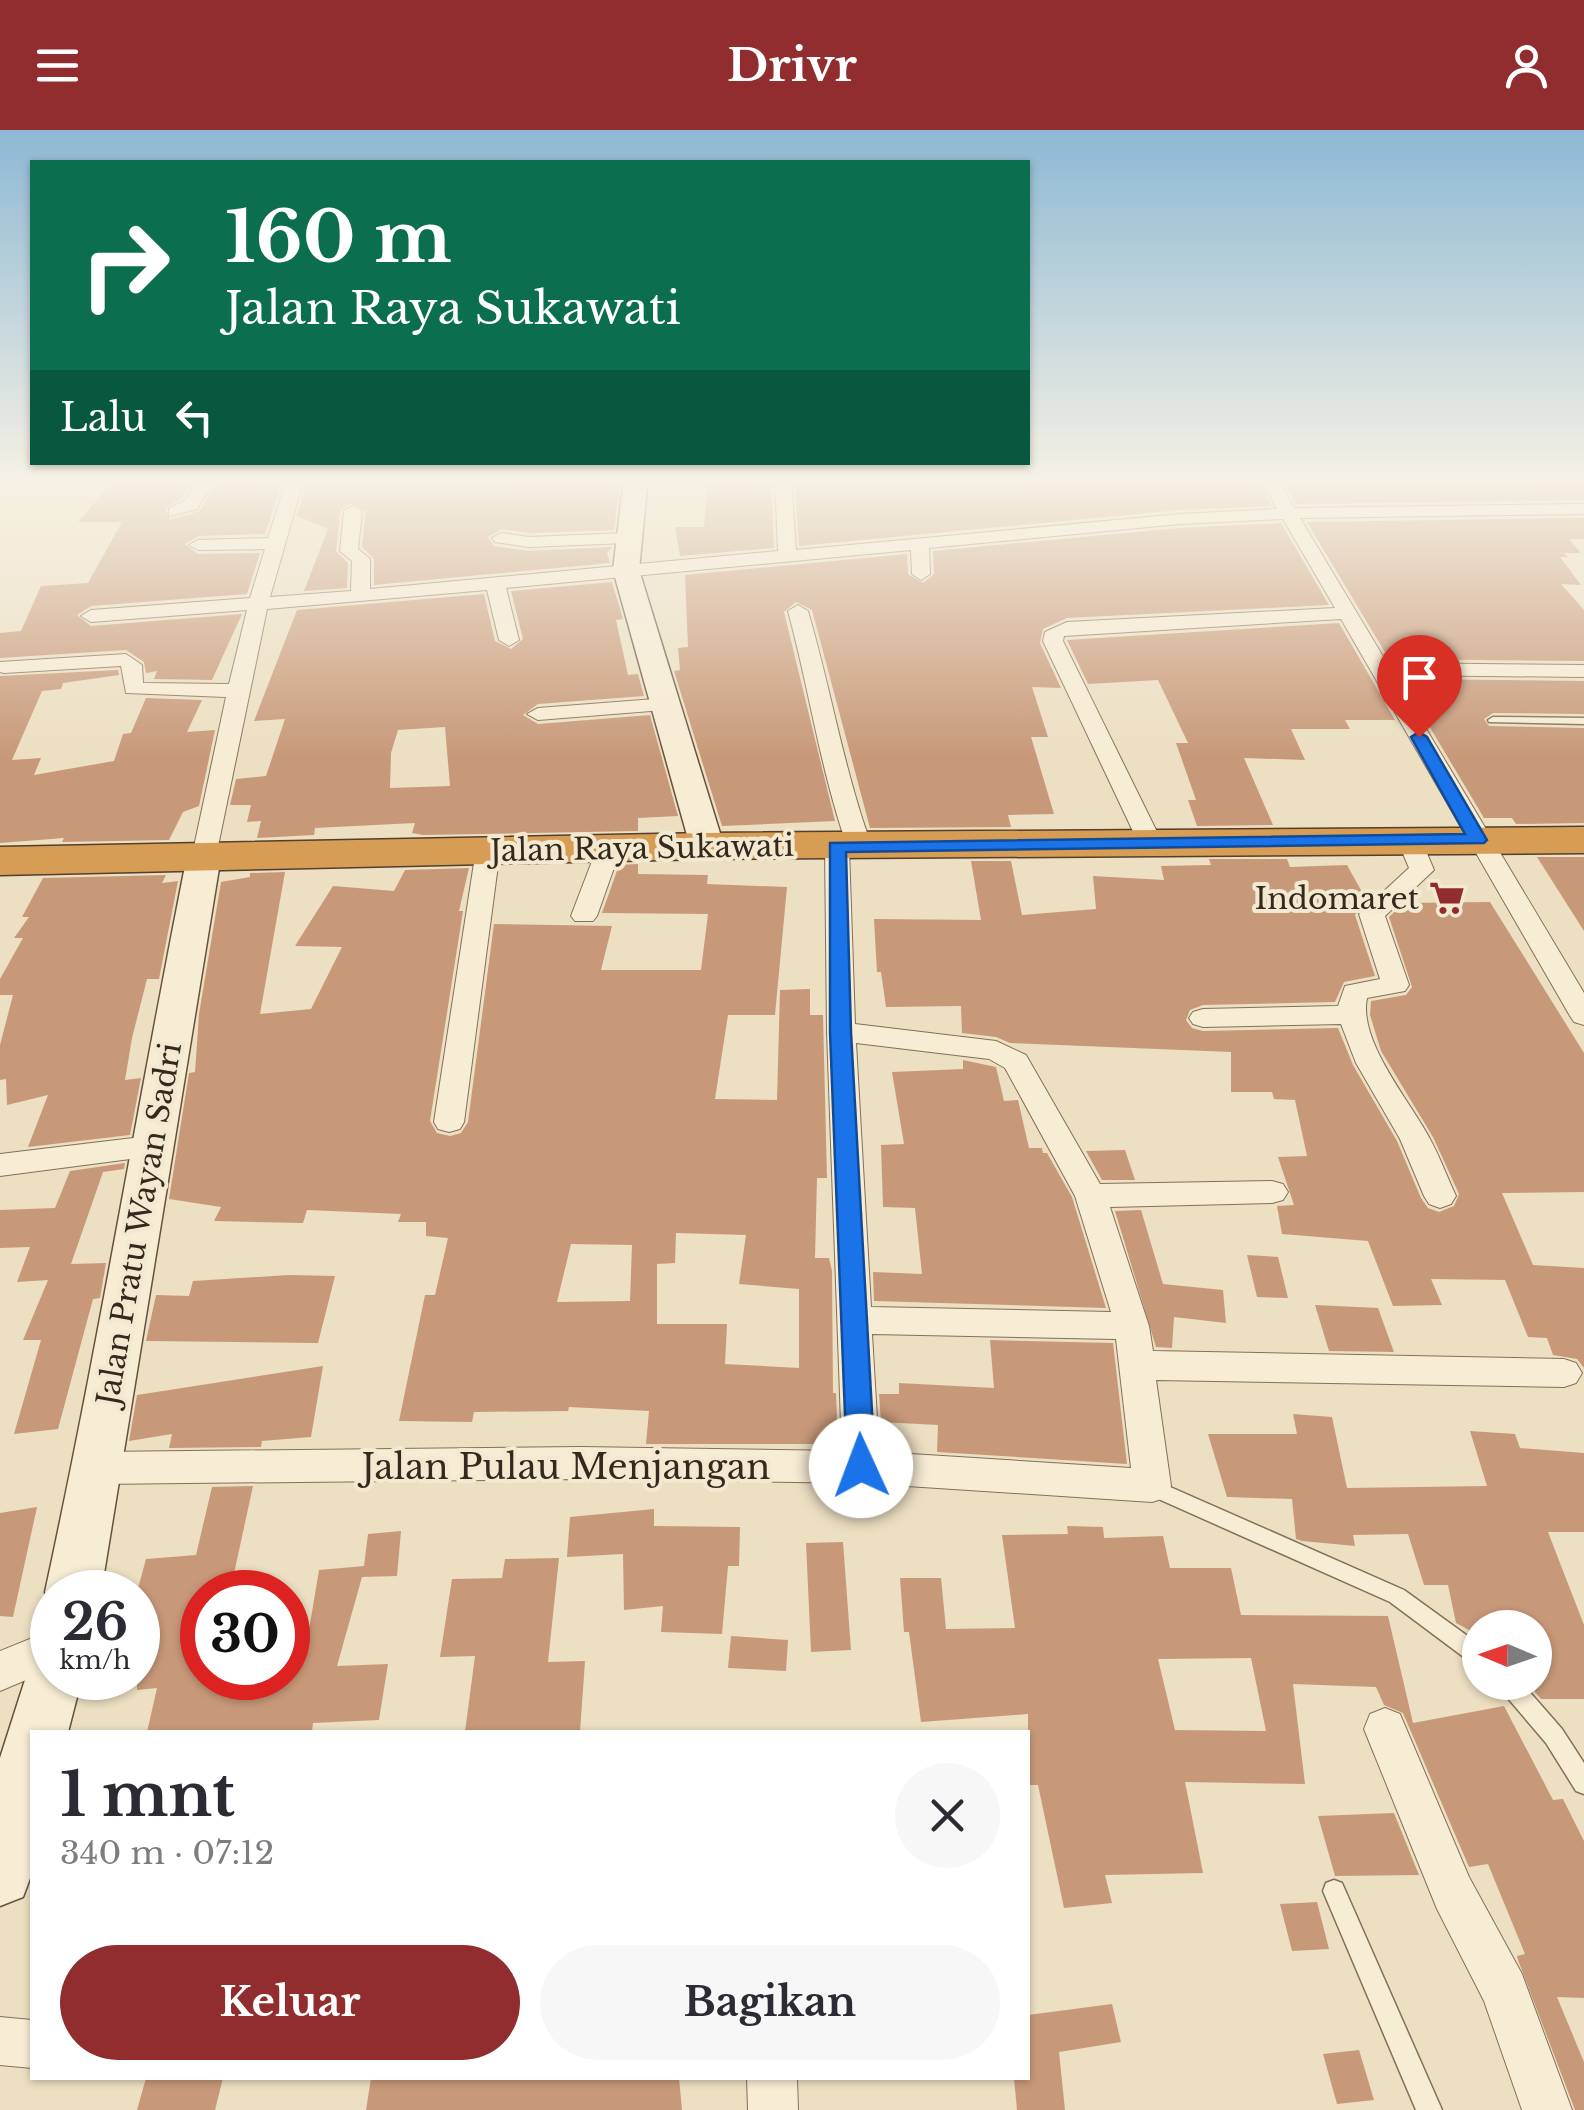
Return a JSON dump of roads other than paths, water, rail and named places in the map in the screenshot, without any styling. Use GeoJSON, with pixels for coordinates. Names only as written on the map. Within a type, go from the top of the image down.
{"type":"FeatureCollection","features":[{"type":"Feature","properties":{"kind":"highway","name":"Jalan Raya Sukawati"},"geometry":{"type":"LineString","coordinates":[[0,860],[707,846],[1584,840]]}},
{"type":"Feature","properties":{"kind":"street"},"geometry":{"type":"LineString","coordinates":[[204,856],[266,570]]}},
{"type":"Feature","properties":{"kind":"street"},"geometry":{"type":"LineString","coordinates":[[360,596],[361,570]]}},
{"type":"Feature","properties":{"kind":"street"},"geometry":{"type":"LineString","coordinates":[[90,616],[360,596],[622,570]]}},
{"type":"Feature","properties":{"kind":"street"},"geometry":{"type":"LineString","coordinates":[[626,570],[707,846]]}},
{"type":"Feature","properties":{"kind":"street"},"geometry":{"type":"LineString","coordinates":[[1322,570],[1584,1016]]}},
{"type":"Feature","properties":{"kind":"street"},"geometry":{"type":"LineString","coordinates":[[495,583],[509,640]]}},
{"type":"Feature","properties":{"kind":"street"},"geometry":{"type":"LineString","coordinates":[[798,611],[822,695],[846,808],[841,1032],[861,1466]]}},
{"type":"Feature","properties":{"kind":"street"},"geometry":{"type":"LineString","coordinates":[[1150,842],[1053,641],[1054,632],[1067,628],[1347,613]]}},
{"type":"Feature","properties":{"kind":"street"},"geometry":{"type":"LineString","coordinates":[[4,667],[126,660],[132,666],[133,690],[238,691]]}},
{"type":"Feature","properties":{"kind":"street"},"geometry":{"type":"LineString","coordinates":[[1380,669],[1584,671]]}},
{"type":"Feature","properties":{"kind":"street"},"geometry":{"type":"LineString","coordinates":[[538,714],[668,704]]}},
{"type":"Feature","properties":{"kind":"street"},"geometry":{"type":"LineString","coordinates":[[1409,840],[1422,870],[1372,914],[1394,985],[1355,992],[1351,997],[1352,1015],[1380,1084],[1412,1134],[1440,1196]]}},
{"type":"Feature","properties":{"kind":"street"},"geometry":{"type":"LineString","coordinates":[[584,916],[608,848]]}},
{"type":"Feature","properties":{"kind":"street"},"geometry":{"type":"LineString","coordinates":[[450,1122],[488,850]]}},
{"type":"Feature","properties":{"kind":"street","name":"Jalan Pratu Wayan Sadri"},"geometry":{"type":"LineString","coordinates":[[77,1570],[98,1468],[150,1146],[204,856]]}},
{"type":"Feature","properties":{"kind":"street"},"geometry":{"type":"LineString","coordinates":[[1204,1018],[1352,1015]]}},
{"type":"Feature","properties":{"kind":"street"},"geometry":{"type":"LineString","coordinates":[[841,1032],[1008,1054],[1030,1086],[1091,1196],[1132,1326],[1152,1486]]}},
{"type":"Feature","properties":{"kind":"street"},"geometry":{"type":"LineString","coordinates":[[0,1164],[150,1146]]}},
{"type":"Feature","properties":{"kind":"street"},"geometry":{"type":"LineString","coordinates":[[1091,1196],[1272,1192]]}},
{"type":"Feature","properties":{"kind":"street"},"geometry":{"type":"LineString","coordinates":[[856,1320],[1132,1326]]}},
{"type":"Feature","properties":{"kind":"street"},"geometry":{"type":"LineString","coordinates":[[1137,1365],[1564,1373]]}},
{"type":"Feature","properties":{"kind":"street","name":"Jalan Pulau Menjangan"},"geometry":{"type":"LineString","coordinates":[[98,1468],[581,1463],[861,1466],[1152,1486]]}},
{"type":"Feature","properties":{"kind":"street"},"geometry":{"type":"LineString","coordinates":[[0,1672],[30,1659]]}},
{"type":"Feature","properties":{"kind":"street"},"geometry":{"type":"LineString","coordinates":[[39,1730],[47,1700]]}},
{"type":"Feature","properties":{"kind":"street"},"geometry":{"type":"LineString","coordinates":[[1385,1729],[1453,1894],[1505,1992],[1547,2110]]}},
{"type":"Feature","properties":{"kind":"street"},"geometry":{"type":"LineString","coordinates":[[0,1874],[30,1761]]}},
{"type":"Feature","properties":{"kind":"street"},"geometry":{"type":"LineString","coordinates":[[0,2041],[30,2044]]}},
{"type":"Feature","properties":{"kind":"street"},"geometry":{"type":"LineString","coordinates":[[772,2080],[773,2110]]}},
{"type":"Feature","properties":{"kind":"lane"},"geometry":{"type":"LineString","coordinates":[[1493,720],[1584,721]]}},
{"type":"Feature","properties":{"kind":"lane"},"geometry":{"type":"LineString","coordinates":[[1152,1486],[1397,1596],[1462,1644]]}},
{"type":"Feature","properties":{"kind":"lane"},"geometry":{"type":"LineString","coordinates":[[1523,1700],[1554,1736],[1584,1784]]}},
{"type":"Feature","properties":{"kind":"lane"},"geometry":{"type":"LineString","coordinates":[[1334,1891],[1430,2110]]}},
{"type":"Feature","properties":{"kind":"place","name":"Indomaret"},"geometry":{"type":"Point","coordinates":[1447,898]}}]}
